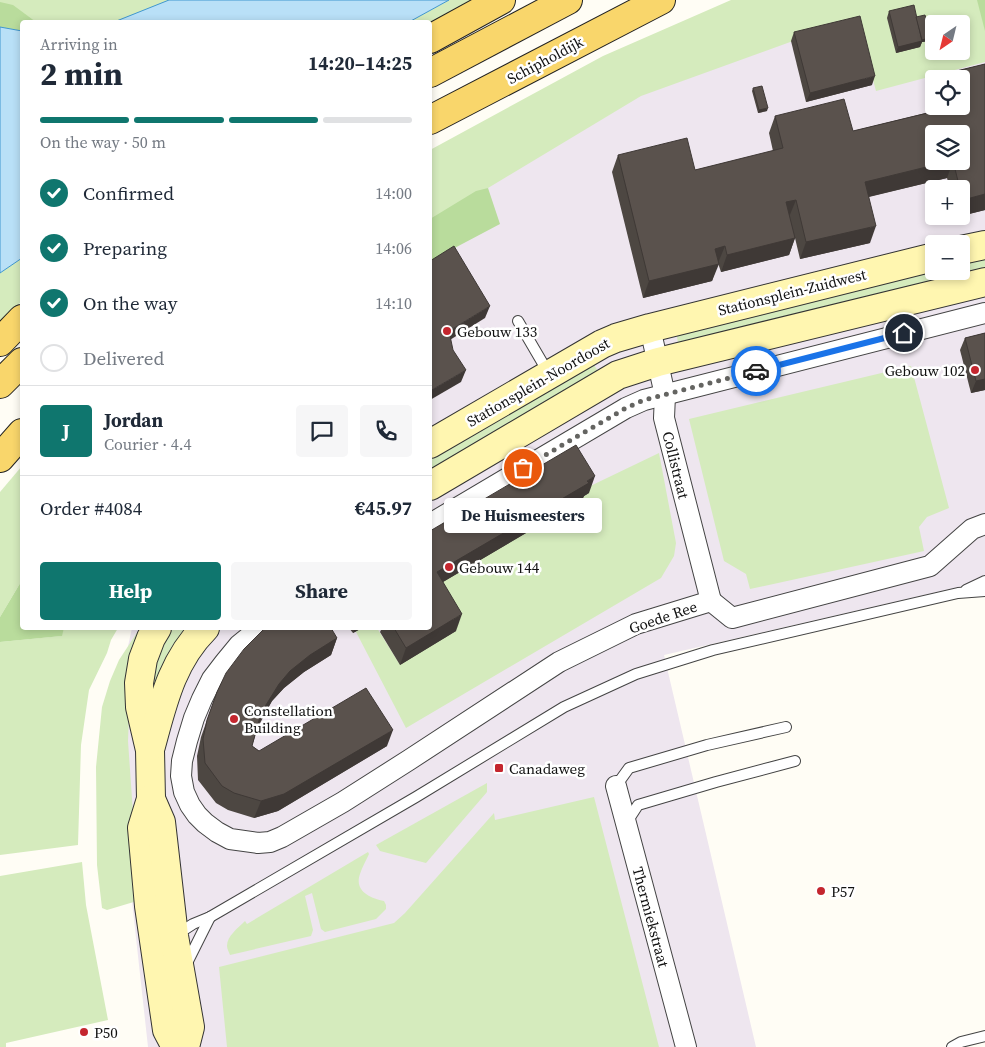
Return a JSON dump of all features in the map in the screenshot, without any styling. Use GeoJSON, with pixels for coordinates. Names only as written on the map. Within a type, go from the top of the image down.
{"type":"FeatureCollection","features":[{"type":"Feature","properties":{"kind":"main road"},"geometry":{"type":"LineString","coordinates":[[432,38],[501,0]]}},
{"type":"Feature","properties":{"kind":"main road"},"geometry":{"type":"LineString","coordinates":[[432,72],[568,0]]}},
{"type":"Feature","properties":{"kind":"main road","name":"Schipholdijk"},"geometry":{"type":"LineString","coordinates":[[432,119],[661,0]]}},
{"type":"Feature","properties":{"kind":"main road"},"geometry":{"type":"LineString","coordinates":[[0,342],[20,321]]}},
{"type":"Feature","properties":{"kind":"main road"},"geometry":{"type":"LineString","coordinates":[[0,384],[20,364]]}},
{"type":"Feature","properties":{"kind":"main road"},"geometry":{"type":"LineString","coordinates":[[0,458],[20,435]]}},
{"type":"Feature","properties":{"kind":"street"},"geometry":{"type":"LineString","coordinates":[[970,248],[985,244]]}},
{"type":"Feature","properties":{"kind":"street","name":"Stationsplein-Zuidwest"},"geometry":{"type":"LineString","coordinates":[[650,328],[925,259]]}},
{"type":"Feature","properties":{"kind":"street"},"geometry":{"type":"LineString","coordinates":[[432,485],[618,375],[658,362],[985,282]]}},
{"type":"Feature","properties":{"kind":"street"},"geometry":{"type":"LineString","coordinates":[[432,523],[626,408],[644,400],[985,313]]}},
{"type":"Feature","properties":{"kind":"street","name":"Collistraat"},"geometry":{"type":"LineString","coordinates":[[650,328],[665,395],[664,418],[711,601]]}},
{"type":"Feature","properties":{"kind":"street","name":"Stationsplein-Noordoost"},"geometry":{"type":"LineString","coordinates":[[432,443],[602,344],[650,328]]}},
{"type":"Feature","properties":{"kind":"street","name":"Goede Ree"},"geometry":{"type":"LineString","coordinates":[[258,630],[239,645],[212,679],[194,718],[182,761],[181,776],[184,792],[197,815],[205,823],[230,839],[258,843],[270,842],[282,837],[343,802],[559,662],[636,624],[711,601],[732,618],[930,566],[972,529],[985,524]]}},
{"type":"Feature","properties":{"kind":"street"},"geometry":{"type":"LineString","coordinates":[[156,630],[143,659],[139,683],[140,707],[150,750],[151,799],[161,822],[167,1030],[176,1047]]}},
{"type":"Feature","properties":{"kind":"street"},"geometry":{"type":"LineString","coordinates":[[150,750],[172,675],[184,653],[203,630]]}},
{"type":"Feature","properties":{"kind":"street","name":"Thermiekstraat"},"geometry":{"type":"LineString","coordinates":[[616,786],[686,1047]]}},
{"type":"Feature","properties":{"kind":"street"},"geometry":{"type":"LineString","coordinates":[[165,945],[181,973],[190,1027],[185,1047]]}},
{"type":"Feature","properties":{"kind":"lane"},"geometry":{"type":"LineString","coordinates":[[518,321],[550,375]]}},
{"type":"Feature","properties":{"kind":"lane"},"geometry":{"type":"LineString","coordinates":[[958,593],[985,581]]}},
{"type":"Feature","properties":{"kind":"lane"},"geometry":{"type":"LineString","coordinates":[[165,945],[193,924],[210,917],[416,797],[564,707],[636,674],[713,650],[958,593],[985,591]]}},
{"type":"Feature","properties":{"kind":"lane"},"geometry":{"type":"LineString","coordinates":[[616,786],[629,768],[707,746],[786,727]]}},
{"type":"Feature","properties":{"kind":"lane"},"geometry":{"type":"LineString","coordinates":[[626,823],[638,805],[795,761]]}},
{"type":"Feature","properties":{"kind":"lane"},"geometry":{"type":"LineString","coordinates":[[181,973],[210,917]]}},
{"type":"Feature","properties":{"kind":"lane"},"geometry":{"type":"LineString","coordinates":[[952,1047],[961,1042],[985,1036]]}},
{"type":"Feature","properties":{"kind":"shaded area"},"geometry":{"type":"Polygon","coordinates":[[[745,0],[985,0],[985,581],[664,655],[756,1047],[148,1047],[112,719],[132,630],[432,630],[432,187],[745,0]]]}},
{"type":"Feature","properties":{"kind":"green space"},"geometry":{"type":"Polygon","coordinates":[[[0,0],[290,0],[245,20],[20,20],[20,135],[0,146],[0,0]]]}},
{"type":"Feature","properties":{"kind":"green space"},"geometry":{"type":"Polygon","coordinates":[[[449,0],[482,0],[432,29],[432,20],[413,20],[449,0]]]}},
{"type":"Feature","properties":{"kind":"green space"},"geometry":{"type":"Polygon","coordinates":[[[731,0],[978,0],[985,28],[985,62],[955,70],[925,70],[925,78],[876,91],[858,24],[793,41],[641,96],[432,222],[432,149],[603,56],[731,0]]]}},
{"type":"Feature","properties":{"kind":"green space"},"geometry":{"type":"Polygon","coordinates":[[[977,0],[985,0],[985,31],[977,0]]]}},
{"type":"Feature","properties":{"kind":"green space"},"geometry":{"type":"Polygon","coordinates":[[[0,2],[13,5],[33,20],[20,20],[20,31],[0,27],[0,2]]]}},
{"type":"Feature","properties":{"kind":"green space"},"geometry":{"type":"Polygon","coordinates":[[[488,188],[500,224],[447,252],[432,263],[432,218],[476,191],[488,188]]]}},
{"type":"Feature","properties":{"kind":"green space"},"geometry":{"type":"Polygon","coordinates":[[[985,255],[985,271],[970,275],[970,259],[985,255]]]}},
{"type":"Feature","properties":{"kind":"green space"},"geometry":{"type":"Polygon","coordinates":[[[20,259],[20,303],[0,323],[0,273],[20,259]]]}},
{"type":"Feature","properties":{"kind":"green space"},"geometry":{"type":"Polygon","coordinates":[[[925,270],[925,280],[947,280],[678,343],[677,337],[679,333],[925,270]]]}},
{"type":"Feature","properties":{"kind":"green space"},"geometry":{"type":"Polygon","coordinates":[[[590,364],[594,365],[598,371],[598,375],[432,475],[432,456],[590,364]]]}},
{"type":"Feature","properties":{"kind":"green space"},"geometry":{"type":"Polygon","coordinates":[[[911,366],[949,508],[927,517],[919,527],[924,551],[750,589],[746,574],[724,561],[689,419],[911,366]]]}},
{"type":"Feature","properties":{"kind":"green space"},"geometry":{"type":"Polygon","coordinates":[[[659,453],[676,543],[674,556],[661,578],[406,728],[355,630],[378,630],[399,663],[449,633],[432,589],[432,583],[582,490],[659,453]]]}},
{"type":"Feature","properties":{"kind":"green space"},"geometry":{"type":"Polygon","coordinates":[[[20,468],[20,583],[0,617],[0,492],[20,468]]]}},
{"type":"Feature","properties":{"kind":"green space"},"geometry":{"type":"Polygon","coordinates":[[[20,583],[20,630],[64,630],[62,636],[0,642],[0,617],[20,583]]]}},
{"type":"Feature","properties":{"kind":"green space"},"geometry":{"type":"Polygon","coordinates":[[[63,630],[117,630],[89,690],[81,745],[78,845],[0,855],[0,642],[61,636],[63,630]]]}},
{"type":"Feature","properties":{"kind":"green space"},"geometry":{"type":"Polygon","coordinates":[[[139,630],[150,630],[130,692],[128,741],[139,899],[107,910],[102,908],[97,865],[96,767],[102,707],[119,660],[139,630]]]}},
{"type":"Feature","properties":{"kind":"green space"},"geometry":{"type":"Polygon","coordinates":[[[168,630],[189,630],[153,705],[150,687],[153,662],[168,630]]]}},
{"type":"Feature","properties":{"kind":"green space"},"geometry":{"type":"Polygon","coordinates":[[[487,783],[487,792],[426,863],[380,851],[376,845],[487,783]]]}},
{"type":"Feature","properties":{"kind":"green space"},"geometry":{"type":"Polygon","coordinates":[[[594,797],[659,1047],[227,1047],[219,967],[394,923],[494,813],[495,820],[594,797]]]}},
{"type":"Feature","properties":{"kind":"green space"},"geometry":{"type":"Polygon","coordinates":[[[368,852],[369,854],[360,874],[359,885],[364,893],[384,901],[386,905],[386,909],[376,919],[325,932],[321,929],[312,893],[305,896],[313,930],[311,936],[230,955],[227,942],[233,932],[245,921],[247,924],[368,852]]]}},
{"type":"Feature","properties":{"kind":"green space"},"geometry":{"type":"Polygon","coordinates":[[[82,862],[86,905],[108,1020],[6,1043],[6,1047],[0,1047],[0,876],[82,862]]]}},
{"type":"Feature","properties":{"kind":"water"},"geometry":{"type":"Polygon","coordinates":[[[169,0],[449,0],[413,20],[119,20],[169,0]]]}},
{"type":"Feature","properties":{"kind":"water"},"geometry":{"type":"Polygon","coordinates":[[[0,27],[20,31],[20,259],[0,273],[0,27]]]}},
{"type":"Feature","properties":{"kind":"building"},"geometry":{"type":"Polygon","coordinates":[[[914,5],[922,41],[898,47],[889,11],[914,5]]]}},
{"type":"Feature","properties":{"kind":"building"},"geometry":{"type":"Polygon","coordinates":[[[925,15],[925,39],[922,40],[916,17],[925,15]]]}},
{"type":"Feature","properties":{"kind":"building"},"geometry":{"type":"Polygon","coordinates":[[[860,16],[875,76],[810,93],[794,32],[860,16]]]}},
{"type":"Feature","properties":{"kind":"building"},"geometry":{"type":"Polygon","coordinates":[[[985,64],[985,194],[970,198],[970,180],[958,180],[955,170],[970,170],[970,125],[925,125],[925,167],[865,182],[876,226],[806,242],[796,200],[786,202],[795,238],[727,255],[725,246],[715,249],[719,264],[649,281],[618,155],[687,138],[695,170],[783,148],[775,116],[844,99],[853,131],[925,114],[970,115],[970,70],[961,70],[985,64]]]}},
{"type":"Feature","properties":{"kind":"building"},"geometry":{"type":"Polygon","coordinates":[[[762,86],[768,108],[759,110],[753,88],[762,86]]]}},
{"type":"Feature","properties":{"kind":"building","name":"Gebouw 133"},"geometry":{"type":"Polygon","coordinates":[[[454,246],[490,306],[449,331],[453,350],[466,370],[432,390],[432,260],[454,246]]]}},
{"type":"Feature","properties":{"kind":"building"},"geometry":{"type":"Polygon","coordinates":[[[985,333],[985,379],[976,381],[965,338],[985,333]]]}},
{"type":"Feature","properties":{"kind":"building","name":"Gebouw 144"},"geometry":{"type":"Polygon","coordinates":[[[576,445],[595,476],[587,481],[589,483],[437,572],[462,614],[406,648],[395,630],[432,630],[432,530],[576,445]]]}},
{"type":"Feature","properties":{"kind":"building","name":"Constellation Building"},"geometry":{"type":"Polygon","coordinates":[[[263,630],[332,630],[337,638],[310,655],[290,671],[279,684],[261,713],[252,746],[259,751],[366,688],[393,730],[284,794],[261,801],[234,793],[222,786],[205,763],[203,739],[207,720],[217,692],[226,673],[244,649],[263,630]]]}},
{"type":"Feature","properties":{"kind":"way so far"},"geometry":{"type":"LineString","coordinates":[[523,468],[626,408],[644,400],[756,371]]}},
{"type":"Feature","properties":{"kind":"place","name":"Gebouw 133"},"geometry":{"type":"Point","coordinates":[447,331]}},
{"type":"Feature","properties":{"kind":"place","name":"Gebouw 102"},"geometry":{"type":"Point","coordinates":[975,370]}},
{"type":"Feature","properties":{"kind":"place","name":"De Huismeesters"},"geometry":{"type":"Point","coordinates":[523,468]}},
{"type":"Feature","properties":{"kind":"place","name":"Gebouw 144"},"geometry":{"type":"Point","coordinates":[449,567]}},
{"type":"Feature","properties":{"kind":"place","name":"Constellation Building"},"geometry":{"type":"Point","coordinates":[234,719]}},
{"type":"Feature","properties":{"kind":"place","name":"Canadaweg"},"geometry":{"type":"Point","coordinates":[499,768]}},
{"type":"Feature","properties":{"kind":"place","name":"P57"},"geometry":{"type":"Point","coordinates":[821,891]}},
{"type":"Feature","properties":{"kind":"place","name":"P50"},"geometry":{"type":"Point","coordinates":[84,1032]}},
{"type":"Feature","properties":{"kind":"route"},"geometry":{"type":"LineString","coordinates":[[756,371],[904,333]]}}]}
